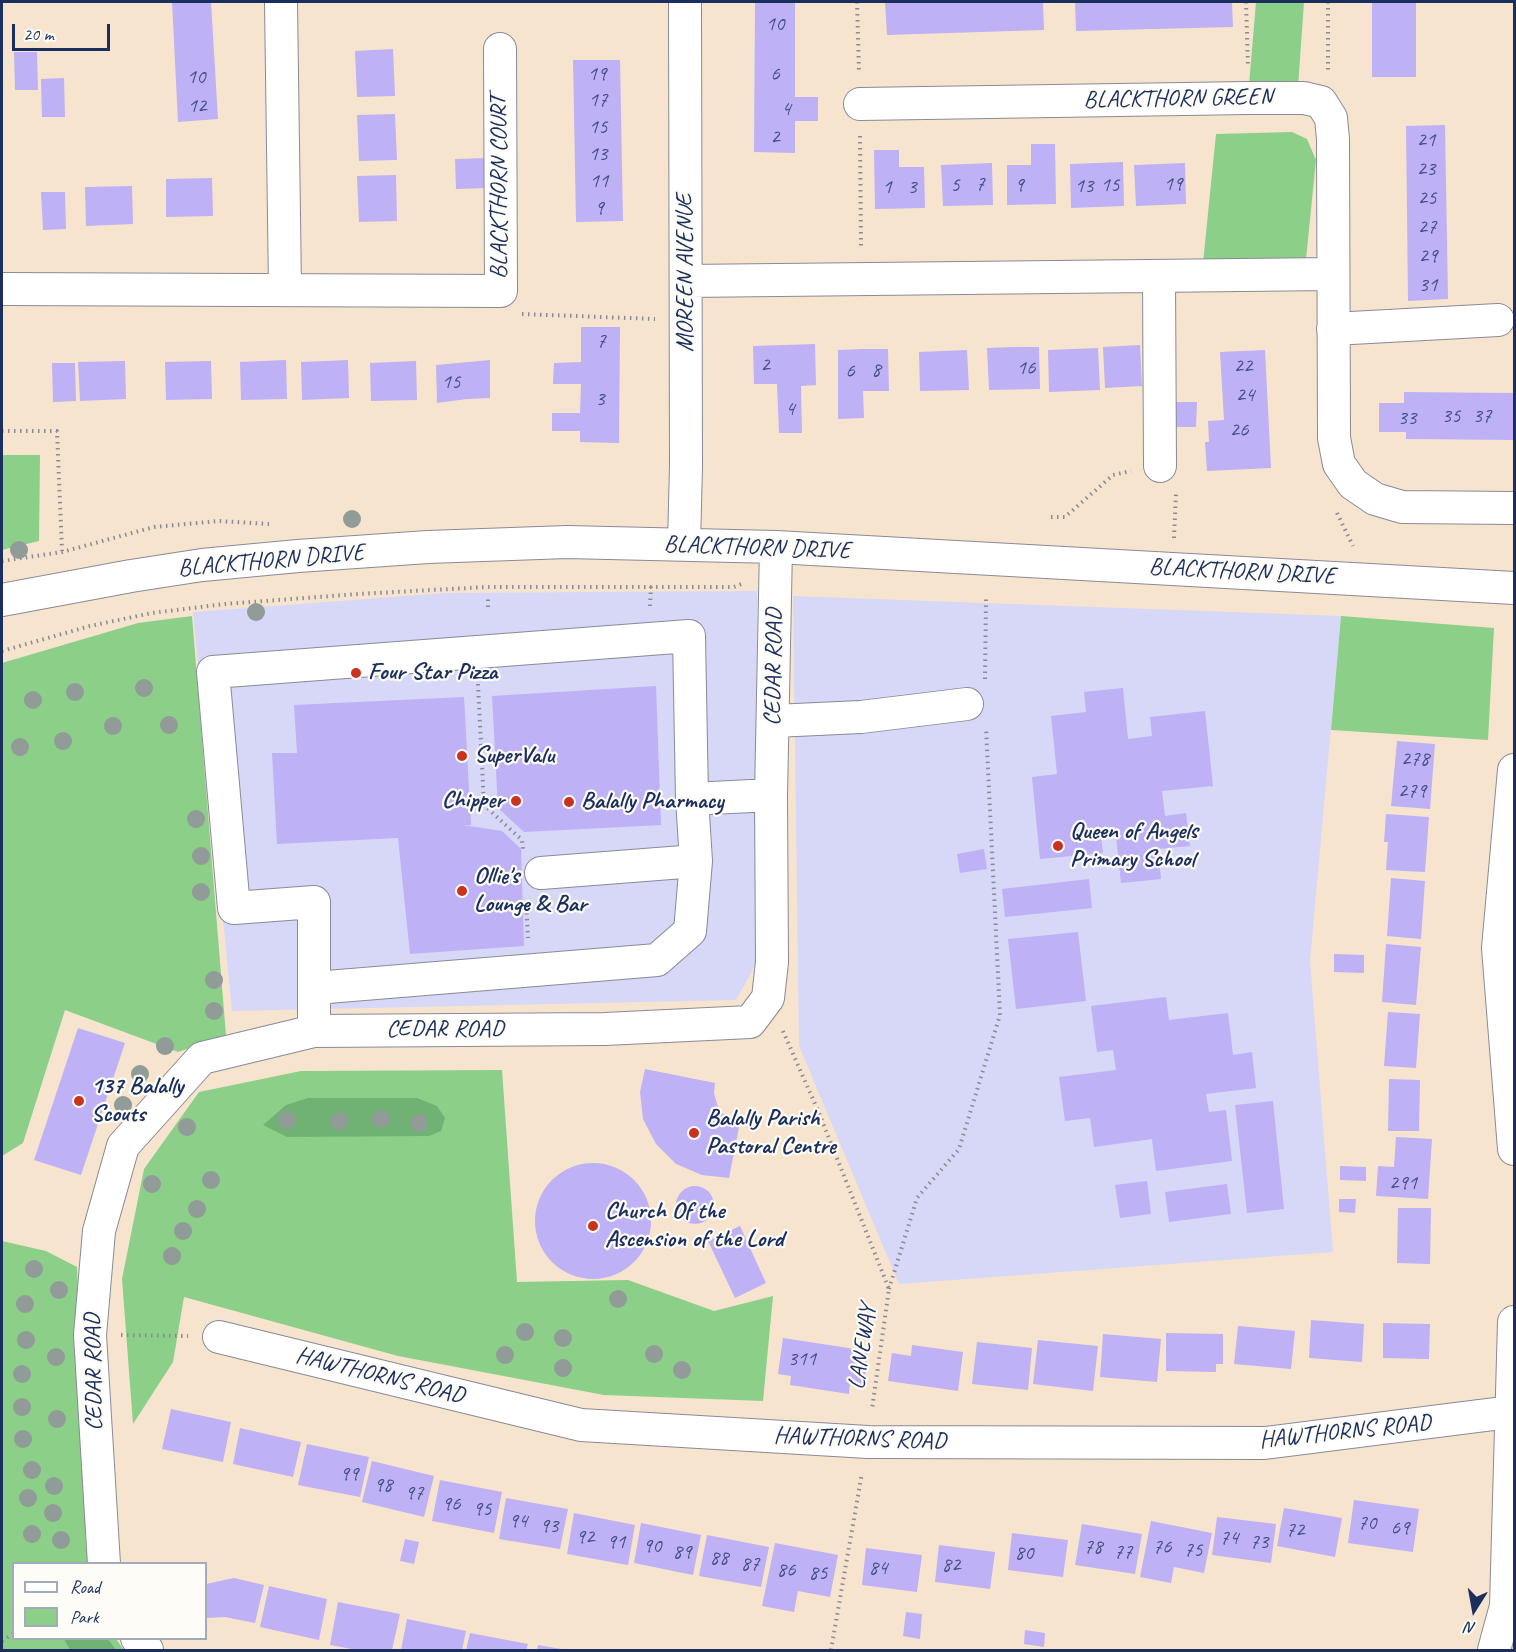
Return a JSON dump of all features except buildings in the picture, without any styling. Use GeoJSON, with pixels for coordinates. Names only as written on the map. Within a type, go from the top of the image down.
{"type":"FeatureCollection","features":[{"type":"Feature","properties":{"kind":"street"},"geometry":{"type":"LineString","coordinates":[[281,2],[285,289]]}},
{"type":"Feature","properties":{"kind":"street","name":"MOREEN AVENUE"},"geometry":{"type":"LineString","coordinates":[[684,544],[686,466],[685,2]]}},
{"type":"Feature","properties":{"kind":"street","name":"BLACKTHORN COURT"},"geometry":{"type":"LineString","coordinates":[[2,289],[501,291],[500,48]]}},
{"type":"Feature","properties":{"kind":"street","name":"BLACKTHORN GREEN"},"geometry":{"type":"LineString","coordinates":[[860,104],[1248,98],[1304,98],[1321,102]]}},
{"type":"Feature","properties":{"kind":"street"},"geometry":{"type":"LineString","coordinates":[[1321,102],[1331,118],[1333,139],[1334,438],[1339,464],[1353,484],[1376,499],[1402,507],[1515,508]]}},
{"type":"Feature","properties":{"kind":"street"},"geometry":{"type":"LineString","coordinates":[[686,281],[1332,274]]}},
{"type":"Feature","properties":{"kind":"street"},"geometry":{"type":"LineString","coordinates":[[1159,276],[1160,466]]}},
{"type":"Feature","properties":{"kind":"street"},"geometry":{"type":"LineString","coordinates":[[1333,329],[1498,320]]}},
{"type":"Feature","properties":{"kind":"street","name":"BLACKTHORN DRIVE"},"geometry":{"type":"LineString","coordinates":[[2,600],[201,566],[298,556],[428,547],[567,542],[776,547],[1515,588]]}},
{"type":"Feature","properties":{"kind":"street","name":"CEDAR ROAD"},"geometry":{"type":"LineString","coordinates":[[104,1562],[90,1335],[99,1231],[123,1146],[202,1058],[314,1031],[605,1029],[750,1022],[768,998],[772,963],[771,795],[776,547]]}},
{"type":"Feature","properties":{"kind":"street"},"geometry":{"type":"LineString","coordinates":[[314,1031],[315,902],[234,908],[213,672],[689,636],[692,799],[696,861],[690,931],[657,960],[315,988]]}},
{"type":"Feature","properties":{"kind":"street"},"geometry":{"type":"LineString","coordinates":[[774,721],[861,717],[979,706]]}},
{"type":"Feature","properties":{"kind":"street"},"geometry":{"type":"LineString","coordinates":[[1515,770],[1498,948],[1515,1149]]}},
{"type":"Feature","properties":{"kind":"street"},"geometry":{"type":"LineString","coordinates":[[692,799],[771,795]]}},
{"type":"Feature","properties":{"kind":"street"},"geometry":{"type":"LineString","coordinates":[[530,874],[696,861]]}},
{"type":"Feature","properties":{"kind":"street"},"geometry":{"type":"LineString","coordinates":[[1494,1650],[1510,1606],[1510,1412],[1515,1322]]}},
{"type":"Feature","properties":{"kind":"street","name":"HAWTHORNS ROAD"},"geometry":{"type":"LineString","coordinates":[[219,1337],[581,1425],[868,1442],[1265,1443],[1510,1412]]}},
{"type":"Feature","properties":{"kind":"path"},"geometry":{"type":"LineString","coordinates":[[857,2],[861,280]]}},
{"type":"Feature","properties":{"kind":"path"},"geometry":{"type":"LineString","coordinates":[[1246,2],[1248,98]]}},
{"type":"Feature","properties":{"kind":"path"},"geometry":{"type":"LineString","coordinates":[[1321,102],[1328,82],[1328,2]]}},
{"type":"Feature","properties":{"kind":"path"},"geometry":{"type":"LineString","coordinates":[[501,291],[515,314],[686,321]]}},
{"type":"Feature","properties":{"kind":"path"},"geometry":{"type":"LineString","coordinates":[[2,431],[57,431],[64,588]]}},
{"type":"Feature","properties":{"kind":"path"},"geometry":{"type":"LineString","coordinates":[[1051,517],[1065,517],[1113,475],[1160,466],[1177,486],[1173,568]]}},
{"type":"Feature","properties":{"kind":"path"},"geometry":{"type":"LineString","coordinates":[[2,561],[62,552]]}},
{"type":"Feature","properties":{"kind":"path"},"geometry":{"type":"LineString","coordinates":[[2,555],[8,560]]}},
{"type":"Feature","properties":{"kind":"path"},"geometry":{"type":"LineString","coordinates":[[568,577],[568,585]]}},
{"type":"Feature","properties":{"kind":"path"},"geometry":{"type":"LineString","coordinates":[[2,651],[100,624],[152,613],[204,607],[358,594],[487,587],[568,585],[734,587]]}},
{"type":"Feature","properties":{"kind":"path"},"geometry":{"type":"LineString","coordinates":[[650,605],[651,586]]}},
{"type":"Feature","properties":{"kind":"path"},"geometry":{"type":"LineString","coordinates":[[488,598],[488,607]]}},
{"type":"Feature","properties":{"kind":"path"},"geometry":{"type":"LineString","coordinates":[[889,1289],[916,1198],[959,1149],[1000,1015],[979,706],[986,599]]}},
{"type":"Feature","properties":{"kind":"path"},"geometry":{"type":"LineString","coordinates":[[478,680],[484,805],[522,840],[530,874],[528,943]]}},
{"type":"Feature","properties":{"kind":"path","name":"LANEWAY"},"geometry":{"type":"LineString","coordinates":[[768,998],[819,1113],[889,1289],[868,1442],[831,1650]]}},
{"type":"Feature","properties":{"kind":"path"},"geometry":{"type":"LineString","coordinates":[[90,1335],[219,1337]]}},
{"type":"Feature","properties":{"kind":"shaded area"},"geometry":{"type":"Polygon","coordinates":[[[757,591],[756,964],[736,1000],[232,1011],[193,612],[446,593],[757,591]]]}},
{"type":"Feature","properties":{"kind":"shaded area","name":"Queen of Angels Primary School"},"geometry":{"type":"Polygon","coordinates":[[[793,596],[1341,616],[1310,961],[1333,1252],[899,1284],[799,1046],[793,596]]]}},
{"type":"Feature","properties":{"kind":"green space"},"geometry":{"type":"Polygon","coordinates":[[[1256,2],[1304,2],[1298,87],[1249,85],[1256,2]]]}},
{"type":"Feature","properties":{"kind":"green space"},"geometry":{"type":"Polygon","coordinates":[[[1292,132],[1307,139],[1316,160],[1305,269],[1202,273],[1216,134],[1292,132]]]}},
{"type":"Feature","properties":{"kind":"green space"},"geometry":{"type":"Polygon","coordinates":[[[2,455],[40,455],[39,541],[2,550],[2,455]]]}},
{"type":"Feature","properties":{"kind":"green space"},"geometry":{"type":"Polygon","coordinates":[[[192,616],[226,1036],[178,1052],[65,1010],[23,1143],[2,1156],[2,663],[138,623],[192,616]]]}},
{"type":"Feature","properties":{"kind":"green space"},"geometry":{"type":"Polygon","coordinates":[[[1341,616],[1494,628],[1488,740],[1331,730],[1341,616]]]}},
{"type":"Feature","properties":{"kind":"green space"},"geometry":{"type":"Polygon","coordinates":[[[502,1070],[517,1282],[628,1280],[714,1311],[773,1296],[763,1401],[604,1395],[398,1356],[184,1297],[173,1362],[133,1424],[122,1279],[144,1169],[199,1092],[301,1071],[502,1070]]]}},
{"type":"Feature","properties":{"kind":"green space"},"geometry":{"type":"Polygon","coordinates":[[[308,1098],[417,1098],[437,1106],[445,1118],[441,1131],[429,1136],[287,1137],[263,1125],[286,1105],[308,1098]]]}},
{"type":"Feature","properties":{"kind":"green space"},"geometry":{"type":"Polygon","coordinates":[[[2,1241],[46,1251],[77,1267],[86,1549],[90,1562],[12,1562],[12,1640],[117,1640],[124,1650],[2,1650],[2,1241]]]}},
{"type":"Feature","properties":{"kind":"green space"},"geometry":{"type":"Polygon","coordinates":[[[65,1640],[109,1640],[116,1650],[70,1650],[65,1640]]]}},
{"type":"Feature","properties":{"kind":"place","name":"Four Star Pizza"},"geometry":{"type":"Point","coordinates":[356,673]}},
{"type":"Feature","properties":{"kind":"place","name":"SuperValu"},"geometry":{"type":"Point","coordinates":[462,756]}},
{"type":"Feature","properties":{"kind":"place","name":"Chipper"},"geometry":{"type":"Point","coordinates":[516,801]}},
{"type":"Feature","properties":{"kind":"place","name":"Balally Pharmacy"},"geometry":{"type":"Point","coordinates":[569,802]}},
{"type":"Feature","properties":{"kind":"place","name":"Queen of Angels Primary School"},"geometry":{"type":"Point","coordinates":[1058,846]}},
{"type":"Feature","properties":{"kind":"place","name":"Ollie's Lounge & Bar"},"geometry":{"type":"Point","coordinates":[462,891]}},
{"type":"Feature","properties":{"kind":"place","name":"137 Balally Scouts"},"geometry":{"type":"Point","coordinates":[79,1101]}},
{"type":"Feature","properties":{"kind":"place","name":"Balally Parish Pastoral Centre"},"geometry":{"type":"Point","coordinates":[694,1133]}},
{"type":"Feature","properties":{"kind":"place","name":"Church Of the Ascension of the Lord"},"geometry":{"type":"Point","coordinates":[593,1226]}}]}
